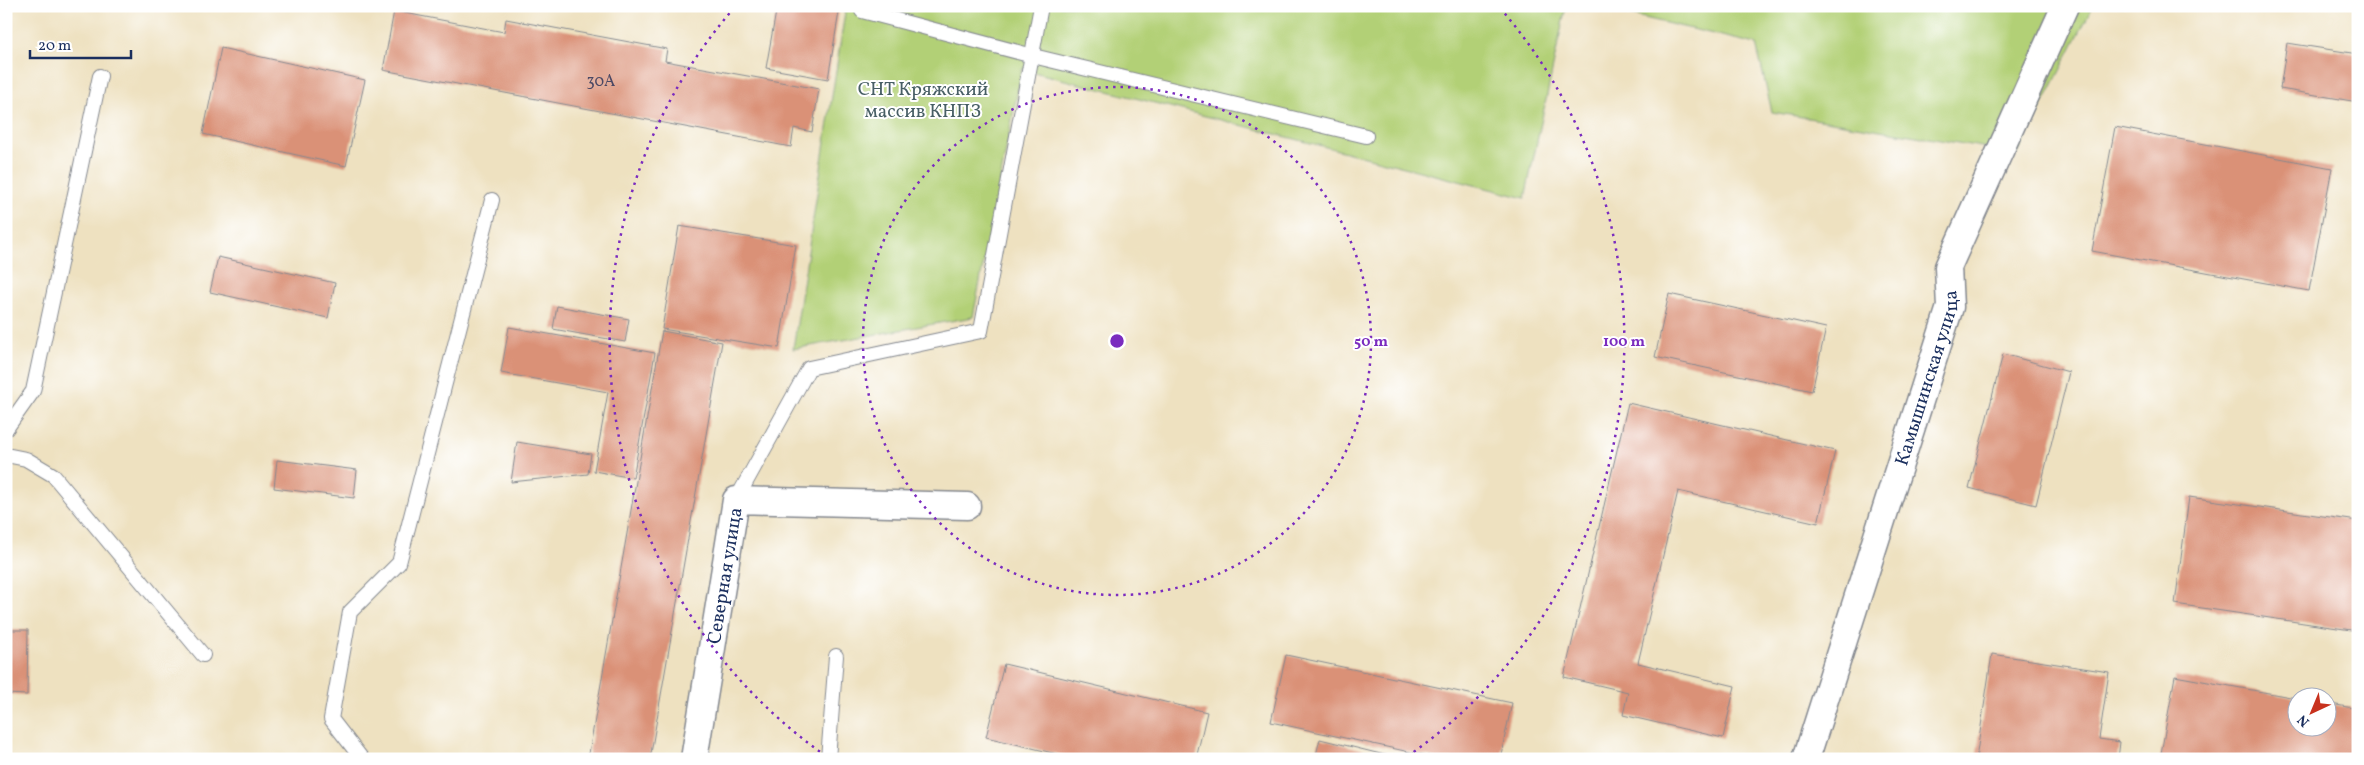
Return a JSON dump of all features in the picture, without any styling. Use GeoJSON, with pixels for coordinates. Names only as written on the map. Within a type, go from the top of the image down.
{"type":"FeatureCollection","features":[{"type":"Feature","properties":{"kind":"street","name":"Камышинская улица"},"geometry":{"type":"LineString","coordinates":[[1806,759],[1950,308],[1948,268],[2065,6]]}},
{"type":"Feature","properties":{"kind":"street","name":"Северная улица"},"geometry":{"type":"LineString","coordinates":[[694,759],[736,500],[967,506]]}},
{"type":"Feature","properties":{"kind":"lane"},"geometry":{"type":"LineString","coordinates":[[736,500],[809,368],[981,331],[1041,6]]}},
{"type":"Feature","properties":{"kind":"lane"},"geometry":{"type":"LineString","coordinates":[[862,11],[1033,56],[1366,136]]}},
{"type":"Feature","properties":{"kind":"lane"},"geometry":{"type":"LineString","coordinates":[[6,428],[34,391],[100,76]]}},
{"type":"Feature","properties":{"kind":"lane"},"geometry":{"type":"LineString","coordinates":[[362,759],[331,719],[350,612],[399,563],[492,200]]}},
{"type":"Feature","properties":{"kind":"lane"},"geometry":{"type":"LineString","coordinates":[[6,455],[26,458],[53,475],[203,655]]}},
{"type":"Feature","properties":{"kind":"lane"},"geometry":{"type":"LineString","coordinates":[[828,759],[836,656]]}},
{"type":"Feature","properties":{"kind":"green space","name":"СНТ Кряжский массив КНПЗ"},"geometry":{"type":"Polygon","coordinates":[[[846,6],[1566,6],[1525,198],[1022,69],[973,317],[793,349],[846,6]]]}},
{"type":"Feature","properties":{"kind":"green space"},"geometry":{"type":"Polygon","coordinates":[[[1593,6],[2093,6],[2018,153],[1772,112],[1756,44],[1593,6]]]}},
{"type":"Feature","properties":{"kind":"building"},"geometry":{"type":"Polygon","coordinates":[[[777,6],[840,6],[828,79],[766,68],[777,6]]]}},
{"type":"Feature","properties":{"kind":"building"},"geometry":{"type":"Polygon","coordinates":[[[394,11],[504,32],[506,19],[667,49],[665,61],[819,89],[812,132],[794,128],[791,147],[383,70],[394,11]]]}},
{"type":"Feature","properties":{"kind":"building"},"geometry":{"type":"Polygon","coordinates":[[[2287,43],[2358,54],[2358,102],[2280,89],[2287,43]]]}},
{"type":"Feature","properties":{"kind":"building"},"geometry":{"type":"Polygon","coordinates":[[[221,48],[365,80],[346,166],[203,134],[221,48]]]}},
{"type":"Feature","properties":{"kind":"building"},"geometry":{"type":"Polygon","coordinates":[[[2115,127],[2332,168],[2309,291],[2092,251],[2115,127]]]}},
{"type":"Feature","properties":{"kind":"building"},"geometry":{"type":"Polygon","coordinates":[[[679,226],[796,245],[779,348],[662,329],[679,226]]]}},
{"type":"Feature","properties":{"kind":"building"},"geometry":{"type":"Polygon","coordinates":[[[218,257],[335,283],[328,318],[210,292],[218,257]]]}},
{"type":"Feature","properties":{"kind":"building"},"geometry":{"type":"Polygon","coordinates":[[[1669,294],[1826,328],[1812,391],[1655,357],[1669,294]]]}},
{"type":"Feature","properties":{"kind":"building"},"geometry":{"type":"Polygon","coordinates":[[[557,306],[629,319],[625,342],[553,329],[557,306]]]}},
{"type":"Feature","properties":{"kind":"building"},"geometry":{"type":"Polygon","coordinates":[[[509,327],[655,353],[633,478],[594,471],[608,392],[501,373],[509,327]]]}},
{"type":"Feature","properties":{"kind":"building"},"geometry":{"type":"Polygon","coordinates":[[[662,331],[722,342],[650,759],[588,759],[662,331]]]}},
{"type":"Feature","properties":{"kind":"building"},"geometry":{"type":"Polygon","coordinates":[[[2003,354],[2069,372],[2036,505],[1969,488],[2003,354]]]}},
{"type":"Feature","properties":{"kind":"building"},"geometry":{"type":"Polygon","coordinates":[[[1628,403],[1835,451],[1818,523],[1678,491],[1638,663],[1735,686],[1723,738],[1623,715],[1628,692],[1564,677],[1628,403]]]}},
{"type":"Feature","properties":{"kind":"building"},"geometry":{"type":"Polygon","coordinates":[[[517,442],[591,454],[588,474],[511,482],[517,442]]]}},
{"type":"Feature","properties":{"kind":"building"},"geometry":{"type":"Polygon","coordinates":[[[277,460],[357,470],[354,498],[274,488],[277,460]]]}},
{"type":"Feature","properties":{"kind":"building"},"geometry":{"type":"Polygon","coordinates":[[[2189,497],[2358,521],[2358,631],[2175,604],[2189,497]]]}},
{"type":"Feature","properties":{"kind":"building"},"geometry":{"type":"Polygon","coordinates":[[[6,630],[28,630],[27,695],[6,694],[6,630]]]}},
{"type":"Feature","properties":{"kind":"building"},"geometry":{"type":"Polygon","coordinates":[[[1992,654],[2109,672],[2099,739],[2120,742],[2118,759],[1976,759],[1992,654]]]}},
{"type":"Feature","properties":{"kind":"building"},"geometry":{"type":"Polygon","coordinates":[[[1286,655],[1512,703],[1500,759],[1442,759],[1271,722],[1286,655]]]}},
{"type":"Feature","properties":{"kind":"building"},"geometry":{"type":"Polygon","coordinates":[[[1004,664],[1207,712],[1196,759],[1078,759],[986,737],[1004,664]]]}},
{"type":"Feature","properties":{"kind":"building"},"geometry":{"type":"Polygon","coordinates":[[[2175,676],[2286,696],[2286,738],[2336,738],[2336,705],[2358,709],[2358,759],[2160,759],[2175,676]]]}},
{"type":"Feature","properties":{"kind":"building"},"geometry":{"type":"Polygon","coordinates":[[[1320,739],[1397,758],[1397,759],[1315,759],[1320,739]]]}}]}
